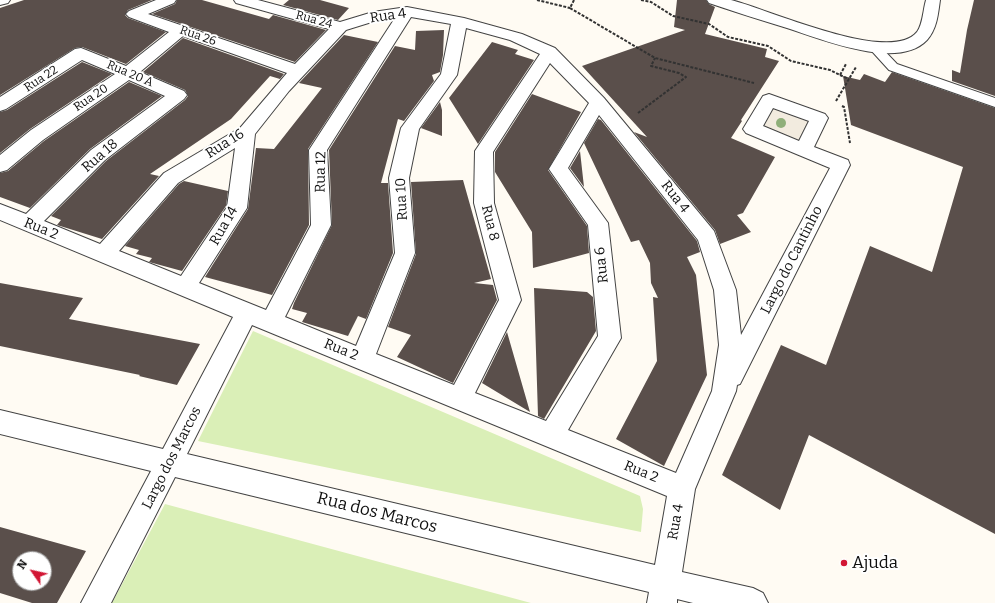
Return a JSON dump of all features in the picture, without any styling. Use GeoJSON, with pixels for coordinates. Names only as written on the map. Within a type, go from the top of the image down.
{"type":"FeatureCollection","features":[{"type":"Feature","properties":{"kind":"street","name":"Rua 26"},"geometry":{"type":"LineString","coordinates":[[169,0],[134,14],[298,71]]}},
{"type":"Feature","properties":{"kind":"street","name":"Rua 24"},"geometry":{"type":"LineString","coordinates":[[241,0],[340,27]]}},
{"type":"Feature","properties":{"kind":"street"},"geometry":{"type":"LineString","coordinates":[[714,0],[835,39],[871,47],[886,48],[905,45],[919,40],[927,28],[934,0]]}},
{"type":"Feature","properties":{"kind":"street","name":"Rua 4"},"geometry":{"type":"LineString","coordinates":[[340,27],[373,17],[407,12],[459,21],[516,37],[549,52],[598,102],[706,237],[725,290],[731,345],[724,391],[682,489],[664,593]]}},
{"type":"Feature","properties":{"kind":"street","name":"Rua 12"},"geometry":{"type":"LineString","coordinates":[[271,322],[321,225],[318,150],[407,12]]}},
{"type":"Feature","properties":{"kind":"street","name":"Rua 10"},"geometry":{"type":"LineString","coordinates":[[362,359],[405,253],[399,178],[410,128],[449,74],[459,21]]}},
{"type":"Feature","properties":{"kind":"street","name":"Rua 16"},"geometry":{"type":"LineString","coordinates":[[104,254],[171,178],[246,133],[283,87],[340,27]]}},
{"type":"Feature","properties":{"kind":"street","name":"Rua 20"},"geometry":{"type":"LineString","coordinates":[[0,165],[37,135],[128,72],[181,30]]}},
{"type":"Feature","properties":{"kind":"street","name":"Rua 8"},"geometry":{"type":"LineString","coordinates":[[460,399],[510,300],[484,203],[484,151],[549,52]]}},
{"type":"Feature","properties":{"kind":"street","name":"Rua 20 A"},"geometry":{"type":"LineString","coordinates":[[81,53],[128,72],[178,95]]}},
{"type":"Feature","properties":{"kind":"street","name":"Rua 22"},"geometry":{"type":"LineString","coordinates":[[0,105],[81,53]]}},
{"type":"Feature","properties":{"kind":"street","name":"Rua 18"},"geometry":{"type":"LineString","coordinates":[[29,224],[98,155],[178,95]]}},
{"type":"Feature","properties":{"kind":"street","name":"Rua 6"},"geometry":{"type":"LineString","coordinates":[[550,436],[610,338],[598,223],[558,169],[598,102]]}},
{"type":"Feature","properties":{"kind":"street","name":"Rua 14"},"geometry":{"type":"LineString","coordinates":[[185,287],[237,208],[246,133]]}},
{"type":"Feature","properties":{"kind":"street"},"geometry":{"type":"LineString","coordinates":[[803,150],[841,165]]}},
{"type":"Feature","properties":{"kind":"street","name":"Largo do Cantinho"},"geometry":{"type":"LineString","coordinates":[[724,391],[841,165]]}},
{"type":"Feature","properties":{"kind":"street","name":"Rua 2"},"geometry":{"type":"LineString","coordinates":[[0,212],[682,489]]}},
{"type":"Feature","properties":{"kind":"street","name":"Largo dos Marcos"},"geometry":{"type":"LineString","coordinates":[[96,603],[247,313]]}},
{"type":"Feature","properties":{"kind":"street","name":"Rua dos Marcos"},"geometry":{"type":"LineString","coordinates":[[0,422],[170,463],[664,593],[754,603]]}},
{"type":"Feature","properties":{"kind":"lane"},"geometry":{"type":"LineString","coordinates":[[871,47],[893,66],[995,102]]}},
{"type":"Feature","properties":{"kind":"path"},"geometry":{"type":"LineString","coordinates":[[537,0],[570,8],[655,58],[760,85]]}},
{"type":"Feature","properties":{"kind":"path"},"geometry":{"type":"LineString","coordinates":[[570,8],[574,0]]}},
{"type":"Feature","properties":{"kind":"path"},"geometry":{"type":"LineString","coordinates":[[640,0],[651,2],[674,16],[709,24],[728,37],[768,46],[790,61],[830,70],[849,79]]}},
{"type":"Feature","properties":{"kind":"path"},"geometry":{"type":"LineString","coordinates":[[835,39],[830,57],[846,63],[840,75]]}},
{"type":"Feature","properties":{"kind":"path"},"geometry":{"type":"LineString","coordinates":[[834,104],[871,47]]}},
{"type":"Feature","properties":{"kind":"path"},"geometry":{"type":"LineString","coordinates":[[616,124],[630,120],[686,77],[679,73],[651,66],[655,58]]}},
{"type":"Feature","properties":{"kind":"path"},"geometry":{"type":"LineString","coordinates":[[839,105],[844,107],[851,145],[841,165]]}},
{"type":"Feature","properties":{"kind":"green space"},"geometry":{"type":"Polygon","coordinates":[[[253,331],[640,496],[643,509],[641,532],[198,441],[253,331]]]}},
{"type":"Feature","properties":{"kind":"green space"},"geometry":{"type":"Polygon","coordinates":[[[165,504],[531,603],[112,603],[165,504]]]}},
{"type":"Feature","properties":{"kind":"shaded area"},"geometry":{"type":"Polygon","coordinates":[[[769,100],[819,118],[803,150],[752,129],[769,100]]]}},
{"type":"Feature","properties":{"kind":"building"},"geometry":{"type":"Polygon","coordinates":[[[24,0],[152,0],[128,10],[125,15],[128,18],[166,32],[126,64],[82,47],[75,48],[0,95],[0,8],[24,0]]]}},
{"type":"Feature","properties":{"kind":"building"},"geometry":{"type":"Polygon","coordinates":[[[177,0],[202,0],[269,19],[273,15],[326,30],[295,62],[152,14],[175,4],[177,0]]]}},
{"type":"Feature","properties":{"kind":"building"},"geometry":{"type":"Polygon","coordinates":[[[289,0],[320,0],[349,8],[338,20],[283,5],[289,0]]]}},
{"type":"Feature","properties":{"kind":"building"},"geometry":{"type":"Polygon","coordinates":[[[677,0],[706,0],[709,4],[715,7],[705,34],[767,49],[765,57],[779,61],[731,138],[775,157],[743,213],[737,215],[751,232],[720,244],[715,230],[634,132],[647,137],[582,66],[685,30],[674,27],[677,0]]]}},
{"type":"Feature","properties":{"kind":"building"},"geometry":{"type":"Polygon","coordinates":[[[974,0],[995,0],[995,96],[952,81],[952,70],[960,73],[967,30],[974,0]]]}},
{"type":"Feature","properties":{"kind":"building"},"geometry":{"type":"Polygon","coordinates":[[[444,30],[443,55],[440,72],[432,75],[434,81],[404,121],[398,119],[381,183],[388,183],[393,253],[366,319],[358,316],[348,336],[302,322],[307,313],[292,309],[332,225],[329,150],[395,46],[415,50],[416,31],[444,30]]]}},
{"type":"Feature","properties":{"kind":"building"},"geometry":{"type":"Polygon","coordinates":[[[344,35],[378,42],[308,149],[309,225],[272,295],[205,277],[248,209],[256,148],[274,149],[322,88],[299,83],[344,35]]]}},
{"type":"Feature","properties":{"kind":"building"},"geometry":{"type":"Polygon","coordinates":[[[183,38],[284,74],[280,79],[270,76],[231,119],[150,174],[159,176],[102,239],[57,225],[61,220],[51,216],[106,161],[185,100],[188,96],[185,90],[143,72],[183,38]]]}},
{"type":"Feature","properties":{"kind":"building"},"geometry":{"type":"Polygon","coordinates":[[[492,42],[518,50],[515,54],[534,60],[478,144],[449,98],[492,42]]]}},
{"type":"Feature","properties":{"kind":"building"},"geometry":{"type":"Polygon","coordinates":[[[82,62],[112,74],[30,129],[0,153],[0,112],[7,110],[82,62]]]}},
{"type":"Feature","properties":{"kind":"building"},"geometry":{"type":"Polygon","coordinates":[[[892,72],[995,108],[995,534],[809,435],[780,510],[722,475],[781,345],[826,365],[870,246],[932,272],[963,167],[851,125],[843,76],[860,80],[864,74],[885,82],[892,72]]]}},
{"type":"Feature","properties":{"kind":"building"},"geometry":{"type":"Polygon","coordinates":[[[129,82],[162,96],[90,149],[30,208],[0,197],[0,173],[8,171],[44,141],[129,82]]]}},
{"type":"Feature","properties":{"kind":"building"},"geometry":{"type":"Polygon","coordinates":[[[532,94],[581,112],[548,170],[587,226],[589,253],[533,268],[532,232],[495,172],[495,152],[532,94]]]}},
{"type":"Feature","properties":{"kind":"building"},"geometry":{"type":"Polygon","coordinates":[[[440,102],[442,110],[442,136],[421,128],[440,102]]]}},
{"type":"Feature","properties":{"kind":"building"},"geometry":{"type":"Polygon","coordinates":[[[598,119],[601,120],[697,241],[700,252],[687,257],[696,275],[707,375],[664,466],[616,439],[657,361],[653,297],[658,298],[651,283],[650,263],[639,240],[631,242],[584,143],[598,119]]]}},
{"type":"Feature","properties":{"kind":"building"},"geometry":{"type":"Polygon","coordinates":[[[580,151],[584,187],[570,168],[580,151]]]}},
{"type":"Feature","properties":{"kind":"building"},"geometry":{"type":"Polygon","coordinates":[[[463,180],[491,279],[474,283],[493,285],[497,300],[453,383],[397,357],[411,335],[388,327],[416,254],[411,182],[463,180]]]}},
{"type":"Feature","properties":{"kind":"building"},"geometry":{"type":"Polygon","coordinates":[[[184,181],[228,191],[226,206],[182,271],[149,262],[152,258],[136,254],[139,250],[125,246],[179,184],[184,181]]]}},
{"type":"Feature","properties":{"kind":"building"},"geometry":{"type":"Polygon","coordinates":[[[0,283],[83,298],[69,319],[200,344],[177,385],[139,376],[140,375],[0,346],[0,283]]]}},
{"type":"Feature","properties":{"kind":"building"},"geometry":{"type":"Polygon","coordinates":[[[534,288],[587,292],[593,297],[596,331],[544,419],[538,416],[534,288]]]}},
{"type":"Feature","properties":{"kind":"building"},"geometry":{"type":"Polygon","coordinates":[[[507,332],[530,412],[482,383],[507,332]]]}},
{"type":"Feature","properties":{"kind":"building"},"geometry":{"type":"Polygon","coordinates":[[[0,527],[86,551],[57,603],[32,603],[0,593],[0,527]]]}},
{"type":"Feature","properties":{"kind":"place","name":"Ajuda"},"geometry":{"type":"Point","coordinates":[844,563]}}]}
